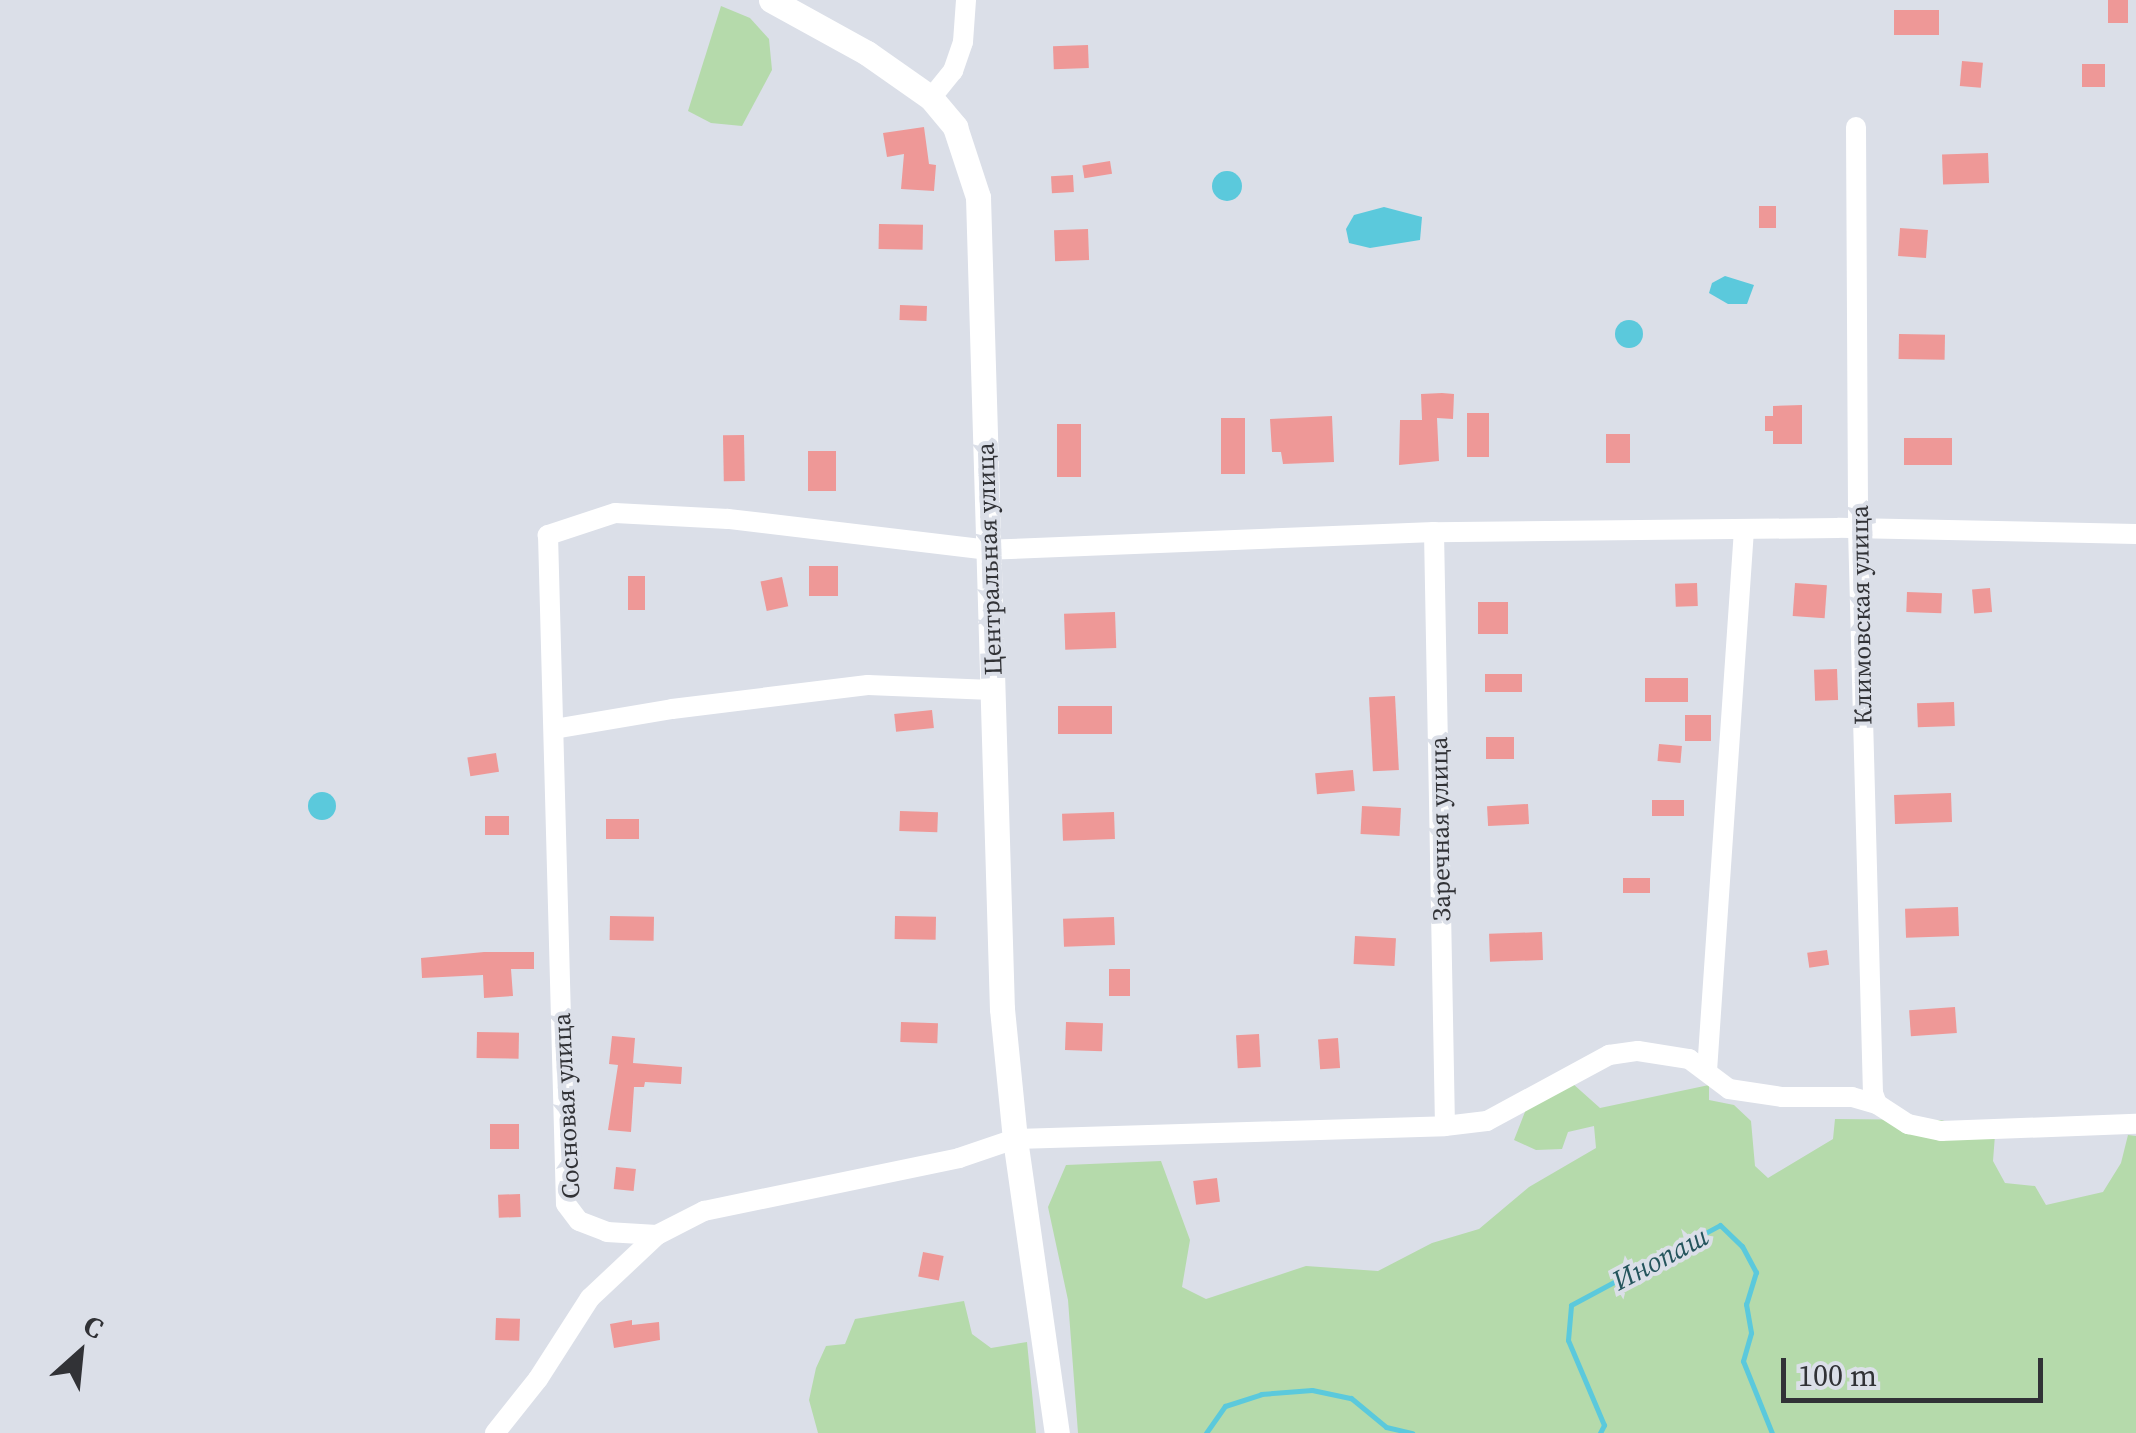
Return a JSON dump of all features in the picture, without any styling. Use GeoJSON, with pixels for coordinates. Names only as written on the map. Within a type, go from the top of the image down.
{"type":"FeatureCollection","features":[{"type":"Feature","properties":{"kind":"street"},"geometry":{"type":"LineString","coordinates":[[771,0],[867,53],[931,98],[953,71],[966,0]]}},
{"type":"Feature","properties":{"kind":"street","name":"Центральная улица"},"geometry":{"type":"LineString","coordinates":[[931,98],[955,127],[978,197],[1001,990],[1015,1139],[1057,1433]]}},
{"type":"Feature","properties":{"kind":"street","name":"Климовская улица"},"geometry":{"type":"LineString","coordinates":[[1856,126],[1858,529],[1876,1104]]}},
{"type":"Feature","properties":{"kind":"street","name":"Сосновая улица"},"geometry":{"type":"LineString","coordinates":[[657,1236],[607,1232],[579,1221],[566,1204],[548,534],[616,513],[728,519],[989,550]]}},
{"type":"Feature","properties":{"kind":"street"},"geometry":{"type":"LineString","coordinates":[[1708,1071],[1744,529]]}},
{"type":"Feature","properties":{"kind":"street"},"geometry":{"type":"LineString","coordinates":[[989,550],[1434,532],[1858,529],[2136,534]]}},
{"type":"Feature","properties":{"kind":"street","name":"Заречная улица"},"geometry":{"type":"LineString","coordinates":[[1434,532],[1445,1126]]}},
{"type":"Feature","properties":{"kind":"street"},"geometry":{"type":"LineString","coordinates":[[554,729],[672,709],[868,685],[992,690]]}},
{"type":"Feature","properties":{"kind":"street"},"geometry":{"type":"LineString","coordinates":[[494,1433],[538,1379],[590,1298],[657,1236],[704,1211],[959,1158],[1015,1139],[1445,1126],[1487,1121],[1609,1055],[1664,1052],[1708,1071],[1729,1089],[1782,1097],[1852,1097],[1876,1104],[1908,1124],[1940,1131],[2136,1124]]}},
{"type":"Feature","properties":{"kind":"green space"},"geometry":{"type":"Polygon","coordinates":[[[721,6],[750,18],[769,39],[772,70],[742,126],[711,123],[688,111],[721,6]]]}},
{"type":"Feature","properties":{"kind":"green space"},"geometry":{"type":"Polygon","coordinates":[[[1572,1083],[1600,1108],[1709,1085],[1709,1100],[1734,1105],[1751,1121],[1755,1166],[1768,1178],[1833,1139],[1835,1119],[1941,1120],[1995,1135],[1993,1161],[2005,1183],[2035,1186],[2046,1205],[2103,1192],[2121,1163],[2128,1135],[2136,1136],[2136,1433],[1078,1433],[1068,1300],[1048,1207],[1066,1165],[1161,1161],[1190,1240],[1182,1287],[1206,1299],[1306,1266],[1378,1271],[1432,1243],[1479,1229],[1529,1187],[1596,1148],[1594,1126],[1568,1132],[1562,1149],[1536,1150],[1514,1140],[1528,1104],[1572,1083]]]}},
{"type":"Feature","properties":{"kind":"green space"},"geometry":{"type":"Polygon","coordinates":[[[964,1301],[972,1334],[991,1348],[1027,1342],[1036,1433],[818,1433],[809,1400],[816,1368],[826,1346],[845,1344],[855,1319],[964,1301]]]}},
{"type":"Feature","properties":{"kind":"water"},"geometry":{"type":"Polygon","coordinates":[[[1227,171],[1241,180],[1242,186],[1233,200],[1227,201],[1213,192],[1212,186],[1221,172],[1227,171]]]}},
{"type":"Feature","properties":{"kind":"water"},"geometry":{"type":"Polygon","coordinates":[[[1384,207],[1422,217],[1420,240],[1370,248],[1349,243],[1346,229],[1354,215],[1384,207]]]}},
{"type":"Feature","properties":{"kind":"water"},"geometry":{"type":"Polygon","coordinates":[[[1725,276],[1754,285],[1747,304],[1728,304],[1709,293],[1712,283],[1725,276]]]}},
{"type":"Feature","properties":{"kind":"water"},"geometry":{"type":"Polygon","coordinates":[[[1629,320],[1639,324],[1643,334],[1639,344],[1629,348],[1619,344],[1615,334],[1619,324],[1629,320]]]}},
{"type":"Feature","properties":{"kind":"water"},"geometry":{"type":"Polygon","coordinates":[[[322,792],[332,796],[336,806],[332,816],[322,820],[312,816],[308,806],[312,796],[322,792]]]}},
{"type":"Feature","properties":{"kind":"building"},"geometry":{"type":"Polygon","coordinates":[[[2108,0],[2128,0],[2128,23],[2108,23],[2108,0]]]}},
{"type":"Feature","properties":{"kind":"building"},"geometry":{"type":"Polygon","coordinates":[[[1894,10],[1939,10],[1939,35],[1894,35],[1894,10]]]}},
{"type":"Feature","properties":{"kind":"building"},"geometry":{"type":"Polygon","coordinates":[[[1088,45],[1089,68],[1054,69],[1053,46],[1088,45]]]}},
{"type":"Feature","properties":{"kind":"building"},"geometry":{"type":"Polygon","coordinates":[[[1962,61],[1983,63],[1981,88],[1960,86],[1962,61]]]}},
{"type":"Feature","properties":{"kind":"building"},"geometry":{"type":"Polygon","coordinates":[[[2082,64],[2105,64],[2105,87],[2082,87],[2082,64]]]}},
{"type":"Feature","properties":{"kind":"building"},"geometry":{"type":"Polygon","coordinates":[[[924,127],[929,164],[936,165],[934,191],[901,189],[904,154],[887,157],[883,133],[924,127]]]}},
{"type":"Feature","properties":{"kind":"building"},"geometry":{"type":"Polygon","coordinates":[[[1988,153],[1989,183],[1943,185],[1942,155],[1988,153]]]}},
{"type":"Feature","properties":{"kind":"building"},"geometry":{"type":"Polygon","coordinates":[[[1110,161],[1112,174],[1084,178],[1082,165],[1110,161]]]}},
{"type":"Feature","properties":{"kind":"building"},"geometry":{"type":"Polygon","coordinates":[[[1073,175],[1074,192],[1052,193],[1051,176],[1073,175]]]}},
{"type":"Feature","properties":{"kind":"building"},"geometry":{"type":"Polygon","coordinates":[[[1759,206],[1776,206],[1776,228],[1759,228],[1759,206]]]}},
{"type":"Feature","properties":{"kind":"building"},"geometry":{"type":"Polygon","coordinates":[[[879,224],[923,225],[923,250],[879,249],[879,224]]]}},
{"type":"Feature","properties":{"kind":"building"},"geometry":{"type":"Polygon","coordinates":[[[1900,228],[1928,230],[1926,258],[1898,256],[1900,228]]]}},
{"type":"Feature","properties":{"kind":"building"},"geometry":{"type":"Polygon","coordinates":[[[1088,229],[1089,260],[1055,261],[1054,230],[1088,229]]]}},
{"type":"Feature","properties":{"kind":"building"},"geometry":{"type":"Polygon","coordinates":[[[900,305],[927,306],[926,321],[899,320],[900,305]]]}},
{"type":"Feature","properties":{"kind":"building"},"geometry":{"type":"Polygon","coordinates":[[[1899,334],[1945,335],[1945,360],[1899,359],[1899,334]]]}},
{"type":"Feature","properties":{"kind":"building"},"geometry":{"type":"Polygon","coordinates":[[[1421,394],[1454,394],[1453,419],[1437,418],[1439,461],[1399,465],[1400,420],[1422,420],[1421,394]]]}},
{"type":"Feature","properties":{"kind":"building"},"geometry":{"type":"Polygon","coordinates":[[[1802,405],[1802,444],[1773,444],[1773,431],[1765,431],[1765,416],[1773,416],[1773,406],[1802,405]]]}},
{"type":"Feature","properties":{"kind":"building"},"geometry":{"type":"Polygon","coordinates":[[[1467,413],[1489,413],[1489,457],[1467,457],[1467,413]]]}},
{"type":"Feature","properties":{"kind":"building"},"geometry":{"type":"Polygon","coordinates":[[[1332,416],[1334,462],[1283,464],[1281,452],[1272,452],[1270,419],[1332,416]]]}},
{"type":"Feature","properties":{"kind":"building"},"geometry":{"type":"Polygon","coordinates":[[[1221,418],[1245,418],[1245,474],[1221,474],[1221,418]]]}},
{"type":"Feature","properties":{"kind":"building"},"geometry":{"type":"Polygon","coordinates":[[[1057,424],[1081,424],[1081,477],[1057,477],[1057,424]]]}},
{"type":"Feature","properties":{"kind":"building"},"geometry":{"type":"Polygon","coordinates":[[[1606,434],[1630,434],[1630,463],[1606,463],[1606,434]]]}},
{"type":"Feature","properties":{"kind":"building"},"geometry":{"type":"Polygon","coordinates":[[[723,435],[744,435],[745,481],[724,481],[723,435]]]}},
{"type":"Feature","properties":{"kind":"building"},"geometry":{"type":"Polygon","coordinates":[[[1904,438],[1952,438],[1952,465],[1904,465],[1904,438]]]}},
{"type":"Feature","properties":{"kind":"building"},"geometry":{"type":"Polygon","coordinates":[[[808,451],[836,451],[836,491],[808,491],[808,451]]]}},
{"type":"Feature","properties":{"kind":"building"},"geometry":{"type":"Polygon","coordinates":[[[809,566],[838,566],[838,596],[809,596],[809,566]]]}},
{"type":"Feature","properties":{"kind":"building"},"geometry":{"type":"Polygon","coordinates":[[[628,576],[645,576],[645,610],[628,610],[628,576]]]}},
{"type":"Feature","properties":{"kind":"building"},"geometry":{"type":"Polygon","coordinates":[[[782,577],[788,606],[767,611],[760,582],[782,577]]]}},
{"type":"Feature","properties":{"kind":"building"},"geometry":{"type":"Polygon","coordinates":[[[1697,583],[1698,606],[1676,607],[1675,584],[1697,583]]]}},
{"type":"Feature","properties":{"kind":"building"},"geometry":{"type":"Polygon","coordinates":[[[1795,583],[1827,585],[1825,618],[1793,616],[1795,583]]]}},
{"type":"Feature","properties":{"kind":"building"},"geometry":{"type":"Polygon","coordinates":[[[1990,588],[1992,612],[1974,613],[1972,590],[1990,588]]]}},
{"type":"Feature","properties":{"kind":"building"},"geometry":{"type":"Polygon","coordinates":[[[1907,592],[1942,593],[1941,613],[1906,612],[1907,592]]]}},
{"type":"Feature","properties":{"kind":"building"},"geometry":{"type":"Polygon","coordinates":[[[1478,602],[1508,602],[1508,634],[1478,634],[1478,602]]]}},
{"type":"Feature","properties":{"kind":"building"},"geometry":{"type":"Polygon","coordinates":[[[1115,612],[1116,648],[1065,650],[1064,614],[1115,612]]]}},
{"type":"Feature","properties":{"kind":"building"},"geometry":{"type":"Polygon","coordinates":[[[1837,669],[1838,700],[1815,701],[1814,670],[1837,669]]]}},
{"type":"Feature","properties":{"kind":"building"},"geometry":{"type":"Polygon","coordinates":[[[1485,674],[1522,674],[1522,692],[1485,692],[1485,674]]]}},
{"type":"Feature","properties":{"kind":"building"},"geometry":{"type":"Polygon","coordinates":[[[1645,678],[1688,678],[1688,702],[1645,702],[1645,678]]]}},
{"type":"Feature","properties":{"kind":"building"},"geometry":{"type":"Polygon","coordinates":[[[1395,696],[1399,770],[1373,771],[1369,697],[1395,696]]]}},
{"type":"Feature","properties":{"kind":"building"},"geometry":{"type":"Polygon","coordinates":[[[1954,702],[1955,726],[1918,727],[1917,703],[1954,702]]]}},
{"type":"Feature","properties":{"kind":"building"},"geometry":{"type":"Polygon","coordinates":[[[1058,706],[1112,706],[1112,734],[1058,734],[1058,706]]]}},
{"type":"Feature","properties":{"kind":"building"},"geometry":{"type":"Polygon","coordinates":[[[932,710],[934,728],[896,732],[894,714],[932,710]]]}},
{"type":"Feature","properties":{"kind":"building"},"geometry":{"type":"Polygon","coordinates":[[[1685,715],[1711,715],[1711,741],[1685,741],[1685,715]]]}},
{"type":"Feature","properties":{"kind":"building"},"geometry":{"type":"Polygon","coordinates":[[[1486,737],[1514,737],[1514,759],[1486,759],[1486,737]]]}},
{"type":"Feature","properties":{"kind":"building"},"geometry":{"type":"Polygon","coordinates":[[[1659,744],[1682,746],[1680,763],[1658,761],[1659,744]]]}},
{"type":"Feature","properties":{"kind":"building"},"geometry":{"type":"Polygon","coordinates":[[[496,753],[499,772],[470,776],[467,758],[496,753]]]}},
{"type":"Feature","properties":{"kind":"building"},"geometry":{"type":"Polygon","coordinates":[[[1353,770],[1355,791],[1317,794],[1315,773],[1353,770]]]}},
{"type":"Feature","properties":{"kind":"building"},"geometry":{"type":"Polygon","coordinates":[[[1951,793],[1952,822],[1895,824],[1894,795],[1951,793]]]}},
{"type":"Feature","properties":{"kind":"building"},"geometry":{"type":"Polygon","coordinates":[[[1652,800],[1684,800],[1684,816],[1652,816],[1652,800]]]}},
{"type":"Feature","properties":{"kind":"building"},"geometry":{"type":"Polygon","coordinates":[[[1528,804],[1529,824],[1488,826],[1487,806],[1528,804]]]}},
{"type":"Feature","properties":{"kind":"building"},"geometry":{"type":"Polygon","coordinates":[[[1362,806],[1401,808],[1399,836],[1361,834],[1362,806]]]}},
{"type":"Feature","properties":{"kind":"building"},"geometry":{"type":"Polygon","coordinates":[[[900,811],[938,812],[937,832],[899,831],[900,811]]]}},
{"type":"Feature","properties":{"kind":"building"},"geometry":{"type":"Polygon","coordinates":[[[1114,812],[1115,839],[1063,841],[1062,814],[1114,812]]]}},
{"type":"Feature","properties":{"kind":"building"},"geometry":{"type":"Polygon","coordinates":[[[485,816],[509,816],[509,835],[485,835],[485,816]]]}},
{"type":"Feature","properties":{"kind":"building"},"geometry":{"type":"Polygon","coordinates":[[[606,819],[639,819],[639,839],[606,839],[606,819]]]}},
{"type":"Feature","properties":{"kind":"building"},"geometry":{"type":"Polygon","coordinates":[[[1623,878],[1650,878],[1650,893],[1623,893],[1623,878]]]}},
{"type":"Feature","properties":{"kind":"building"},"geometry":{"type":"Polygon","coordinates":[[[1958,907],[1959,936],[1906,938],[1905,909],[1958,907]]]}},
{"type":"Feature","properties":{"kind":"building"},"geometry":{"type":"Polygon","coordinates":[[[610,916],[654,917],[654,941],[610,940],[610,916]]]}},
{"type":"Feature","properties":{"kind":"building"},"geometry":{"type":"Polygon","coordinates":[[[895,916],[936,917],[936,940],[895,939],[895,916]]]}},
{"type":"Feature","properties":{"kind":"building"},"geometry":{"type":"Polygon","coordinates":[[[1114,917],[1115,945],[1064,947],[1063,919],[1114,917]]]}},
{"type":"Feature","properties":{"kind":"building"},"geometry":{"type":"Polygon","coordinates":[[[1542,932],[1543,960],[1490,962],[1489,934],[1542,932]]]}},
{"type":"Feature","properties":{"kind":"building"},"geometry":{"type":"Polygon","coordinates":[[[1355,936],[1396,938],[1394,966],[1354,964],[1355,936]]]}},
{"type":"Feature","properties":{"kind":"building"},"geometry":{"type":"Polygon","coordinates":[[[1827,950],[1829,965],[1809,968],[1807,953],[1827,950]]]}},
{"type":"Feature","properties":{"kind":"building"},"geometry":{"type":"Polygon","coordinates":[[[534,952],[534,969],[511,969],[513,996],[484,998],[483,975],[422,978],[421,958],[534,952]]]}},
{"type":"Feature","properties":{"kind":"building"},"geometry":{"type":"Polygon","coordinates":[[[1109,969],[1130,969],[1130,996],[1109,996],[1109,969]]]}},
{"type":"Feature","properties":{"kind":"building"},"geometry":{"type":"Polygon","coordinates":[[[1955,1007],[1957,1033],[1911,1036],[1909,1010],[1955,1007]]]}},
{"type":"Feature","properties":{"kind":"building"},"geometry":{"type":"Polygon","coordinates":[[[901,1022],[938,1023],[937,1043],[900,1042],[901,1022]]]}},
{"type":"Feature","properties":{"kind":"building"},"geometry":{"type":"Polygon","coordinates":[[[1066,1022],[1103,1023],[1102,1051],[1065,1050],[1066,1022]]]}},
{"type":"Feature","properties":{"kind":"building"},"geometry":{"type":"Polygon","coordinates":[[[477,1032],[519,1033],[519,1059],[477,1058],[477,1032]]]}},
{"type":"Feature","properties":{"kind":"building"},"geometry":{"type":"Polygon","coordinates":[[[1259,1034],[1261,1067],[1238,1068],[1236,1035],[1259,1034]]]}},
{"type":"Feature","properties":{"kind":"building"},"geometry":{"type":"Polygon","coordinates":[[[612,1036],[635,1038],[633,1063],[682,1067],[681,1084],[645,1082],[644,1087],[634,1087],[631,1132],[608,1130],[618,1065],[609,1064],[612,1036]]]}},
{"type":"Feature","properties":{"kind":"building"},"geometry":{"type":"Polygon","coordinates":[[[1338,1038],[1340,1068],[1320,1069],[1318,1039],[1338,1038]]]}},
{"type":"Feature","properties":{"kind":"building"},"geometry":{"type":"Polygon","coordinates":[[[490,1124],[519,1124],[519,1149],[490,1149],[490,1124]]]}},
{"type":"Feature","properties":{"kind":"building"},"geometry":{"type":"Polygon","coordinates":[[[616,1167],[636,1169],[634,1191],[614,1189],[616,1167]]]}},
{"type":"Feature","properties":{"kind":"building"},"geometry":{"type":"Polygon","coordinates":[[[1217,1178],[1220,1202],[1196,1205],[1193,1181],[1217,1178]]]}},
{"type":"Feature","properties":{"kind":"building"},"geometry":{"type":"Polygon","coordinates":[[[520,1194],[521,1217],[499,1218],[498,1195],[520,1194]]]}},
{"type":"Feature","properties":{"kind":"building"},"geometry":{"type":"Polygon","coordinates":[[[923,1252],[944,1256],[939,1281],[918,1277],[923,1252]]]}},
{"type":"Feature","properties":{"kind":"building"},"geometry":{"type":"Polygon","coordinates":[[[496,1318],[520,1319],[519,1341],[495,1340],[496,1318]]]}},
{"type":"Feature","properties":{"kind":"building"},"geometry":{"type":"Polygon","coordinates":[[[632,1320],[632,1325],[659,1322],[660,1340],[614,1348],[610,1324],[632,1320]]]}},
{"type":"Feature","properties":{"kind":"waterway","name":"Инопаш"},"geometry":{"type":"LineString","coordinates":[[1600,1433],[1604,1425],[1568,1340],[1571,1305],[1720,1225],[1742,1246],[1756,1272],[1746,1304],[1751,1333],[1743,1361],[1772,1433]]}},
{"type":"Feature","properties":{"kind":"waterway","name":"Инопаш"},"geometry":{"type":"LineString","coordinates":[[1206,1433],[1225,1406],[1261,1394],[1312,1390],[1351,1398],[1386,1427],[1412,1433]]}}]}
